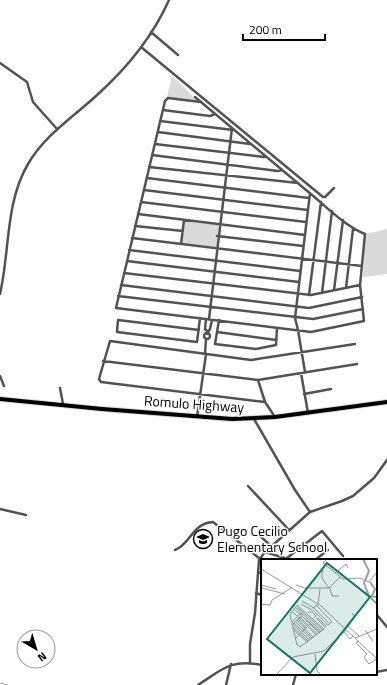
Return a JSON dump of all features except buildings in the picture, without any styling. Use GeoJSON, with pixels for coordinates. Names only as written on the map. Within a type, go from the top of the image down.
{"type":"FeatureCollection","features":[{"type":"Feature","properties":{"kind":"highway","name":"Romulo Highway"},"geometry":{"type":"LineString","coordinates":[[0,399],[197,418],[254,419],[387,402]]}},
{"type":"Feature","properties":{"kind":"street"},"geometry":{"type":"LineString","coordinates":[[0,294],[18,186],[32,157],[57,129],[97,96],[120,72],[141,47],[169,0]]}},
{"type":"Feature","properties":{"kind":"street"},"geometry":{"type":"LineString","coordinates":[[151,32],[178,55]]}},
{"type":"Feature","properties":{"kind":"street"},"geometry":{"type":"LineString","coordinates":[[141,47],[322,197],[325,197],[334,188]]}},
{"type":"Feature","properties":{"kind":"street"},"geometry":{"type":"LineString","coordinates":[[0,63],[27,82],[33,102],[57,129]]}},
{"type":"Feature","properties":{"kind":"street"},"geometry":{"type":"LineString","coordinates":[[195,97],[343,220],[353,229],[365,234],[360,285],[364,321],[314,332],[116,308],[165,101],[168,98],[201,102]]}},
{"type":"Feature","properties":{"kind":"street"},"geometry":{"type":"LineString","coordinates":[[163,110],[210,116],[215,114]]}},
{"type":"Feature","properties":{"kind":"street"},"geometry":{"type":"LineString","coordinates":[[160,121],[233,129]]}},
{"type":"Feature","properties":{"kind":"street"},"geometry":{"type":"LineString","coordinates":[[207,333],[210,329],[210,307],[218,248],[218,236],[221,224],[233,129]]}},
{"type":"Feature","properties":{"kind":"street"},"geometry":{"type":"LineString","coordinates":[[158,132],[251,144]]}},
{"type":"Feature","properties":{"kind":"street"},"geometry":{"type":"LineString","coordinates":[[155,144],[264,157],[266,156]]}},
{"type":"Feature","properties":{"kind":"street"},"geometry":{"type":"LineString","coordinates":[[152,155],[278,171],[282,170]]}},
{"type":"Feature","properties":{"kind":"street"},"geometry":{"type":"LineString","coordinates":[[149,167],[298,183]]}},
{"type":"Feature","properties":{"kind":"street"},"geometry":{"type":"LineString","coordinates":[[147,178],[310,198]]}},
{"type":"Feature","properties":{"kind":"street"},"geometry":{"type":"LineString","coordinates":[[144,190],[308,210]]}},
{"type":"Feature","properties":{"kind":"street"},"geometry":{"type":"LineString","coordinates":[[305,372],[295,318],[310,193]]}},
{"type":"Feature","properties":{"kind":"street"},"geometry":{"type":"LineString","coordinates":[[141,202],[306,222]]}},
{"type":"Feature","properties":{"kind":"street"},"geometry":{"type":"LineString","coordinates":[[309,295],[321,202]]}},
{"type":"Feature","properties":{"kind":"street"},"geometry":{"type":"LineString","coordinates":[[322,293],[332,211]]}},
{"type":"Feature","properties":{"kind":"street"},"geometry":{"type":"LineString","coordinates":[[138,214],[305,235]]}},
{"type":"Feature","properties":{"kind":"street"},"geometry":{"type":"LineString","coordinates":[[181,244],[184,220]]}},
{"type":"Feature","properties":{"kind":"street"},"geometry":{"type":"LineString","coordinates":[[334,290],[343,220]]}},
{"type":"Feature","properties":{"kind":"street"},"geometry":{"type":"LineString","coordinates":[[135,226],[183,231]]}},
{"type":"Feature","properties":{"kind":"street"},"geometry":{"type":"LineString","coordinates":[[346,288],[353,229]]}},
{"type":"Feature","properties":{"kind":"street"},"geometry":{"type":"LineString","coordinates":[[218,236],[303,246]]}},
{"type":"Feature","properties":{"kind":"street"},"geometry":{"type":"LineString","coordinates":[[132,238],[362,266]]}},
{"type":"Feature","properties":{"kind":"street"},"geometry":{"type":"LineString","coordinates":[[129,250],[300,271]]}},
{"type":"Feature","properties":{"kind":"street"},"geometry":{"type":"LineString","coordinates":[[127,261],[299,282]]}},
{"type":"Feature","properties":{"kind":"street"},"geometry":{"type":"LineString","coordinates":[[124,273],[309,295],[360,285]]}},
{"type":"Feature","properties":{"kind":"street"},"geometry":{"type":"LineString","coordinates":[[121,285],[309,308],[362,297]]}},
{"type":"Feature","properties":{"kind":"street"},"geometry":{"type":"LineString","coordinates":[[118,296],[313,319],[363,309]]}},
{"type":"Feature","properties":{"kind":"street"},"geometry":{"type":"LineString","coordinates":[[199,330],[118,320],[117,332],[197,342],[199,330],[200,318]]}},
{"type":"Feature","properties":{"kind":"street"},"geometry":{"type":"LineString","coordinates":[[197,418],[206,354],[206,339],[210,337],[206,329],[209,319]]}},
{"type":"Feature","properties":{"kind":"street"},"geometry":{"type":"LineString","coordinates":[[219,320],[216,344],[256,349],[276,345],[277,328]]}},
{"type":"Feature","properties":{"kind":"street"},"geometry":{"type":"LineString","coordinates":[[217,332],[276,340]]}},
{"type":"Feature","properties":{"kind":"street"},"geometry":{"type":"LineString","coordinates":[[265,402],[101,382],[99,379],[110,341],[256,360],[355,344]]}},
{"type":"Feature","properties":{"kind":"street"},"geometry":{"type":"LineString","coordinates":[[104,361],[258,380],[357,364]]}},
{"type":"Feature","properties":{"kind":"street"},"geometry":{"type":"LineString","coordinates":[[301,373],[308,413]]}},
{"type":"Feature","properties":{"kind":"street"},"geometry":{"type":"LineString","coordinates":[[0,376],[4,386]]}},
{"type":"Feature","properties":{"kind":"street"},"geometry":{"type":"LineString","coordinates":[[258,380],[265,402],[275,417]]}},
{"type":"Feature","properties":{"kind":"street"},"geometry":{"type":"LineString","coordinates":[[60,388],[63,404]]}},
{"type":"Feature","properties":{"kind":"street"},"geometry":{"type":"LineString","coordinates":[[304,394],[331,389]]}},
{"type":"Feature","properties":{"kind":"street"},"geometry":{"type":"LineString","coordinates":[[254,419],[295,490],[310,512]]}},
{"type":"Feature","properties":{"kind":"street"},"geometry":{"type":"LineString","coordinates":[[250,663],[250,644],[259,558],[310,512],[342,502],[353,496],[374,478],[387,460]]}},
{"type":"Feature","properties":{"kind":"street"},"geometry":{"type":"LineString","coordinates":[[248,486],[289,530]]}},
{"type":"Feature","properties":{"kind":"street"},"geometry":{"type":"LineString","coordinates":[[0,509],[26,514]]}},
{"type":"Feature","properties":{"kind":"street"},"geometry":{"type":"LineString","coordinates":[[175,550],[181,547],[186,539],[203,524],[213,522],[259,558]]}},
{"type":"Feature","properties":{"kind":"street"},"geometry":{"type":"LineString","coordinates":[[265,552],[287,559],[322,531],[343,556]]}},
{"type":"Feature","properties":{"kind":"street"},"geometry":{"type":"LineString","coordinates":[[258,534],[271,546]]}},
{"type":"Feature","properties":{"kind":"street"},"geometry":{"type":"LineString","coordinates":[[316,559],[328,550]]}},
{"type":"Feature","properties":{"kind":"street"},"geometry":{"type":"LineString","coordinates":[[256,592],[261,594]]}},
{"type":"Feature","properties":{"kind":"street"},"geometry":{"type":"LineString","coordinates":[[377,616],[387,627]]}},
{"type":"Feature","properties":{"kind":"street"},"geometry":{"type":"LineString","coordinates":[[198,685],[231,664],[250,663],[261,665]]}},
{"type":"Feature","properties":{"kind":"street"},"geometry":{"type":"LineString","coordinates":[[226,685],[231,664]]}},
{"type":"Feature","properties":{"kind":"street"},"geometry":{"type":"LineString","coordinates":[[377,672],[387,670]]}},
{"type":"Feature","properties":{"kind":"street"},"geometry":{"type":"LineString","coordinates":[[294,685],[296,675]]}},
{"type":"Feature","properties":{"kind":"shaded area"},"geometry":{"type":"Polygon","coordinates":[[[172,76],[197,100],[167,97],[172,76]]]}},
{"type":"Feature","properties":{"kind":"shaded area"},"geometry":{"type":"Polygon","coordinates":[[[185,221],[219,225],[217,247],[182,243],[185,221]]]}},
{"type":"Feature","properties":{"kind":"shaded area"},"geometry":{"type":"Polygon","coordinates":[[[387,229],[387,274],[363,277],[365,234],[387,229]]]}},
{"type":"Feature","properties":{"kind":"waterway"},"geometry":{"type":"LineString","coordinates":[[0,683],[8,685]]}},
{"type":"Feature","properties":{"kind":"place","name":"Pugo Cecilio Elementary School"},"geometry":{"type":"Point","coordinates":[203,539]}}]}
